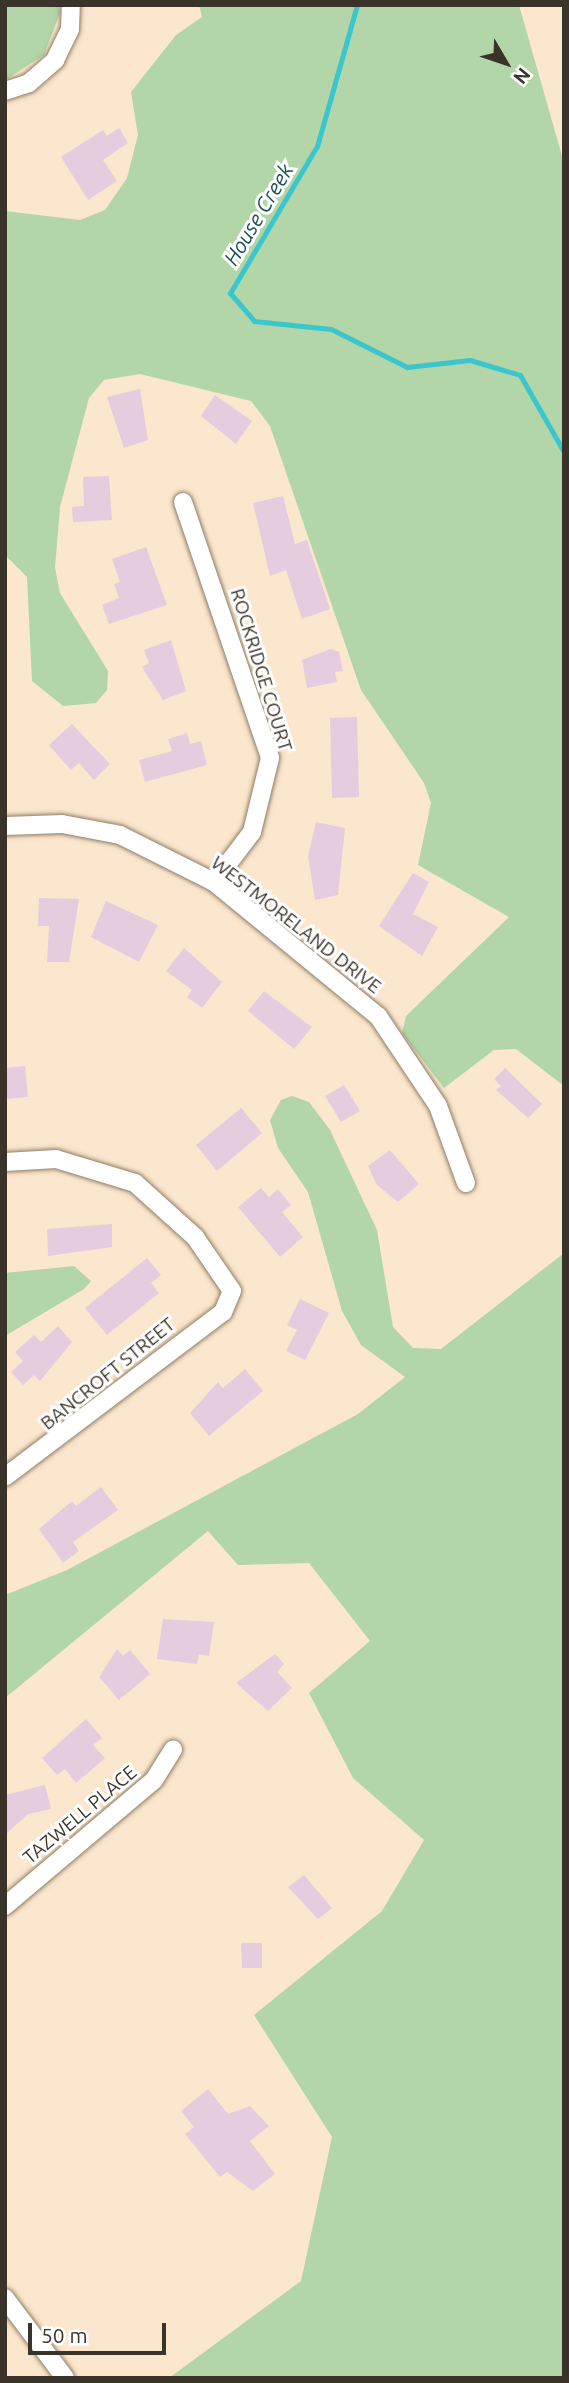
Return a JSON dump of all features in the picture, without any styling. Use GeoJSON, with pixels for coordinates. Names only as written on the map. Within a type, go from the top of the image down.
{"type":"FeatureCollection","features":[{"type":"Feature","properties":{"kind":"street"},"geometry":{"type":"LineString","coordinates":[[5,91],[29,83],[55,60],[70,29],[71,5]]}},
{"type":"Feature","properties":{"kind":"street","name":"ROCKRIDGE COURT"},"geometry":{"type":"LineString","coordinates":[[183,502],[270,758],[252,832],[214,882]]}},
{"type":"Feature","properties":{"kind":"street","name":"WESTMORELAND DRIVE"},"geometry":{"type":"LineString","coordinates":[[5,826],[62,824],[120,835],[214,882],[378,1016],[438,1106],[466,1183]]}},
{"type":"Feature","properties":{"kind":"street","name":"BANCROFT STREET"},"geometry":{"type":"LineString","coordinates":[[5,1162],[56,1159],[135,1183],[195,1237],[232,1291],[223,1312],[5,1477]]}},
{"type":"Feature","properties":{"kind":"street","name":"TAZWELL PLACE"},"geometry":{"type":"LineString","coordinates":[[5,1906],[154,1780],[173,1749]]}},
{"type":"Feature","properties":{"kind":"street"},"geometry":{"type":"LineString","coordinates":[[5,2298],[65,2378]]}},
{"type":"Feature","properties":{"kind":"green space"},"geometry":{"type":"Polygon","coordinates":[[[5,5],[59,5],[60,13],[44,55],[5,80],[5,5]]]}},
{"type":"Feature","properties":{"kind":"green space"},"geometry":{"type":"Polygon","coordinates":[[[199,5],[519,5],[564,163],[564,1086],[516,1049],[494,1050],[444,1088],[402,1033],[406,1016],[509,917],[418,865],[431,803],[424,783],[361,690],[270,426],[251,401],[140,374],[104,380],[89,398],[60,507],[55,568],[60,593],[108,671],[107,690],[96,703],[63,706],[32,681],[27,577],[5,555],[5,211],[80,220],[105,210],[127,178],[138,135],[131,92],[176,35],[202,17],[199,5]]]}},
{"type":"Feature","properties":{"kind":"green space"},"geometry":{"type":"Polygon","coordinates":[[[292,1096],[309,1102],[330,1130],[377,1230],[393,1327],[413,1348],[441,1349],[564,1253],[564,2378],[169,2378],[301,2281],[332,2137],[254,2015],[382,1911],[424,1840],[353,1778],[309,1693],[370,1641],[309,1563],[238,1565],[208,1531],[5,1698],[5,1595],[67,1570],[358,1414],[405,1377],[361,1345],[342,1311],[308,1192],[278,1148],[270,1120],[281,1100],[292,1096]]]}},
{"type":"Feature","properties":{"kind":"green space"},"geometry":{"type":"Polygon","coordinates":[[[74,1266],[91,1281],[84,1289],[5,1336],[5,1273],[74,1266]]]}},
{"type":"Feature","properties":{"kind":"building"},"geometry":{"type":"Polygon","coordinates":[[[119,128],[128,143],[103,160],[117,181],[88,200],[61,157],[103,130],[107,136],[119,128]]]}},
{"type":"Feature","properties":{"kind":"building"},"geometry":{"type":"Polygon","coordinates":[[[140,389],[148,440],[124,448],[107,397],[140,389]]]}},
{"type":"Feature","properties":{"kind":"building"},"geometry":{"type":"Polygon","coordinates":[[[215,395],[252,421],[236,444],[201,416],[215,395]]]}},
{"type":"Feature","properties":{"kind":"building"},"geometry":{"type":"Polygon","coordinates":[[[109,476],[112,520],[73,522],[72,507],[84,506],[83,477],[109,476]]]}},
{"type":"Feature","properties":{"kind":"building"},"geometry":{"type":"Polygon","coordinates":[[[283,496],[295,544],[307,540],[330,609],[302,619],[286,570],[270,576],[253,503],[283,496]]]}},
{"type":"Feature","properties":{"kind":"building"},"geometry":{"type":"Polygon","coordinates":[[[146,547],[167,605],[109,624],[102,605],[119,598],[114,584],[120,582],[112,559],[146,547]]]}},
{"type":"Feature","properties":{"kind":"building"},"geometry":{"type":"Polygon","coordinates":[[[171,640],[186,691],[163,700],[142,667],[149,663],[144,650],[171,640]]]}},
{"type":"Feature","properties":{"kind":"building"},"geometry":{"type":"Polygon","coordinates":[[[331,649],[339,652],[343,671],[335,672],[337,682],[307,688],[302,660],[331,649]]]}},
{"type":"Feature","properties":{"kind":"building"},"geometry":{"type":"Polygon","coordinates":[[[357,717],[359,797],[332,798],[330,718],[357,717]]]}},
{"type":"Feature","properties":{"kind":"building"},"geometry":{"type":"Polygon","coordinates":[[[72,724],[110,764],[94,780],[79,763],[71,770],[49,745],[72,724]]]}},
{"type":"Feature","properties":{"kind":"building"},"geometry":{"type":"Polygon","coordinates":[[[187,733],[190,744],[201,741],[207,765],[145,782],[139,760],[172,751],[168,739],[187,733]]]}},
{"type":"Feature","properties":{"kind":"building"},"geometry":{"type":"Polygon","coordinates":[[[316,822],[345,828],[338,895],[315,900],[308,856],[316,822]]]}},
{"type":"Feature","properties":{"kind":"building"},"geometry":{"type":"Polygon","coordinates":[[[413,873],[429,882],[413,914],[438,927],[422,956],[379,926],[413,873]]]}},
{"type":"Feature","properties":{"kind":"building"},"geometry":{"type":"Polygon","coordinates":[[[39,898],[79,899],[69,962],[47,962],[49,926],[38,926],[39,898]]]}},
{"type":"Feature","properties":{"kind":"building"},"geometry":{"type":"Polygon","coordinates":[[[106,901],[158,925],[139,962],[91,937],[106,901]]]}},
{"type":"Feature","properties":{"kind":"building"},"geometry":{"type":"Polygon","coordinates":[[[184,948],[222,982],[202,1008],[187,997],[192,990],[166,971],[184,948]]]}},
{"type":"Feature","properties":{"kind":"building"},"geometry":{"type":"Polygon","coordinates":[[[264,991],[312,1027],[294,1049],[248,1011],[264,991]]]}},
{"type":"Feature","properties":{"kind":"building"},"geometry":{"type":"Polygon","coordinates":[[[25,1066],[28,1097],[5,1099],[5,1068],[25,1066]]]}},
{"type":"Feature","properties":{"kind":"building"},"geometry":{"type":"Polygon","coordinates":[[[505,1068],[542,1104],[528,1118],[496,1090],[501,1086],[494,1079],[505,1068]]]}},
{"type":"Feature","properties":{"kind":"building"},"geometry":{"type":"Polygon","coordinates":[[[344,1085],[360,1111],[341,1122],[325,1096],[344,1085]]]}},
{"type":"Feature","properties":{"kind":"building"},"geometry":{"type":"Polygon","coordinates":[[[241,1108],[262,1133],[217,1171],[196,1145],[241,1108]]]}},
{"type":"Feature","properties":{"kind":"building"},"geometry":{"type":"Polygon","coordinates":[[[390,1150],[419,1184],[398,1202],[377,1185],[368,1166],[390,1150]]]}},
{"type":"Feature","properties":{"kind":"building"},"geometry":{"type":"Polygon","coordinates":[[[261,1188],[269,1197],[278,1189],[291,1205],[282,1212],[303,1237],[280,1257],[238,1207],[261,1188]]]}},
{"type":"Feature","properties":{"kind":"building"},"geometry":{"type":"Polygon","coordinates":[[[112,1224],[112,1247],[48,1256],[47,1229],[112,1224]]]}},
{"type":"Feature","properties":{"kind":"building"},"geometry":{"type":"Polygon","coordinates":[[[147,1258],[161,1275],[151,1283],[159,1293],[107,1335],[85,1308],[147,1258]]]}},
{"type":"Feature","properties":{"kind":"building"},"geometry":{"type":"Polygon","coordinates":[[[300,1299],[329,1313],[305,1360],[286,1351],[297,1330],[287,1325],[300,1299]]]}},
{"type":"Feature","properties":{"kind":"building"},"geometry":{"type":"Polygon","coordinates":[[[58,1326],[72,1342],[40,1381],[34,1375],[23,1385],[11,1372],[23,1361],[15,1352],[34,1335],[41,1342],[58,1326]]]}},
{"type":"Feature","properties":{"kind":"building"},"geometry":{"type":"Polygon","coordinates":[[[245,1369],[263,1391],[209,1436],[190,1413],[218,1382],[223,1388],[245,1369]]]}},
{"type":"Feature","properties":{"kind":"building"},"geometry":{"type":"Polygon","coordinates":[[[101,1487],[118,1510],[73,1542],[79,1551],[63,1563],[39,1529],[72,1501],[76,1506],[101,1487]]]}},
{"type":"Feature","properties":{"kind":"building"},"geometry":{"type":"Polygon","coordinates":[[[163,1619],[214,1622],[209,1656],[199,1654],[197,1664],[157,1659],[163,1619]]]}},
{"type":"Feature","properties":{"kind":"building"},"geometry":{"type":"Polygon","coordinates":[[[117,1649],[123,1656],[130,1650],[150,1674],[119,1700],[99,1677],[117,1649]]]}},
{"type":"Feature","properties":{"kind":"building"},"geometry":{"type":"Polygon","coordinates":[[[275,1654],[284,1664],[277,1672],[292,1688],[268,1711],[236,1683],[275,1654]]]}},
{"type":"Feature","properties":{"kind":"building"},"geometry":{"type":"Polygon","coordinates":[[[86,1719],[102,1738],[93,1745],[105,1758],[76,1783],[65,1769],[57,1775],[42,1758],[86,1719]]]}},
{"type":"Feature","properties":{"kind":"building"},"geometry":{"type":"Polygon","coordinates":[[[45,1785],[51,1809],[28,1814],[5,1835],[5,1795],[45,1785]]]}},
{"type":"Feature","properties":{"kind":"building"},"geometry":{"type":"Polygon","coordinates":[[[304,1875],[332,1908],[318,1919],[288,1887],[304,1875]]]}},
{"type":"Feature","properties":{"kind":"building"},"geometry":{"type":"Polygon","coordinates":[[[241,1943],[262,1943],[262,1968],[242,1968],[241,1943]]]}},
{"type":"Feature","properties":{"kind":"building"},"geometry":{"type":"Polygon","coordinates":[[[208,2089],[228,2114],[250,2106],[269,2126],[250,2141],[275,2174],[253,2191],[227,2172],[220,2177],[185,2134],[194,2127],[181,2111],[208,2089]]]}},
{"type":"Feature","properties":{"kind":"waterway","name":"House Creek"},"geometry":{"type":"LineString","coordinates":[[357,5],[317,146],[230,293],[254,321],[331,329],[407,367],[470,360],[520,375],[564,452]]}}]}
